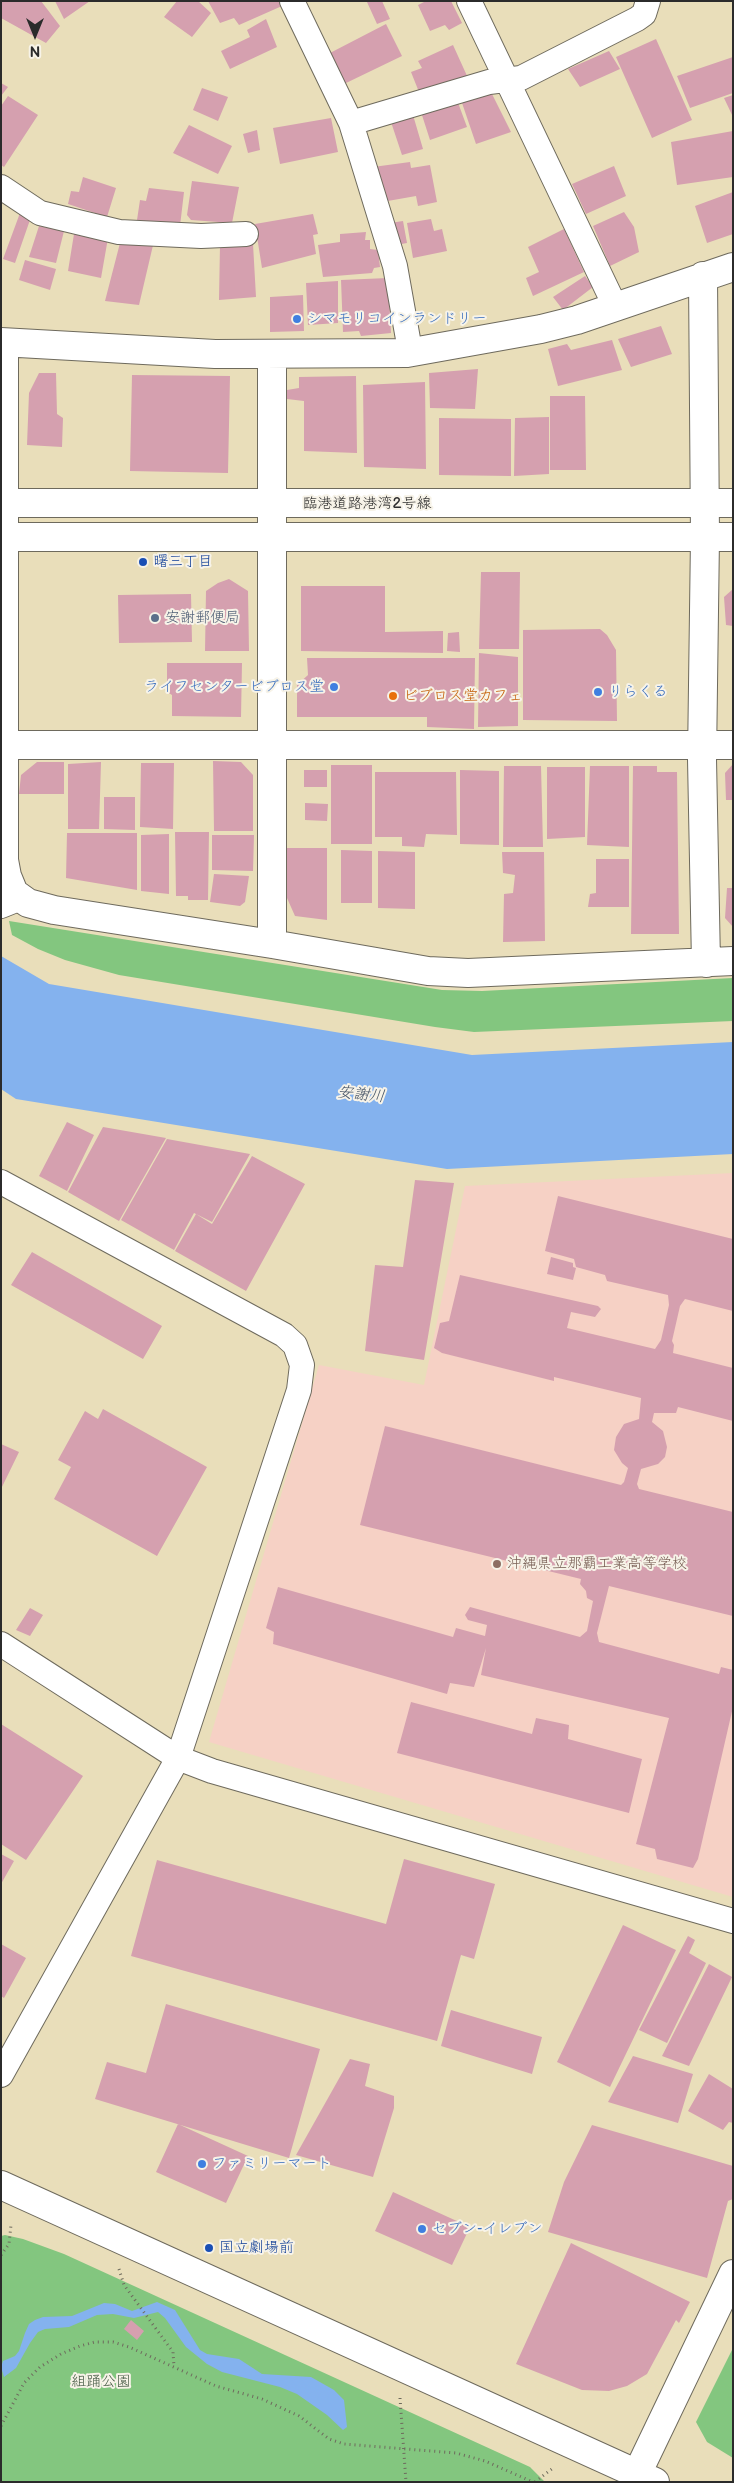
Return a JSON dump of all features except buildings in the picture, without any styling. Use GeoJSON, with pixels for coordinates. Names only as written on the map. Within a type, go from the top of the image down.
{"type":"FeatureCollection","features":[{"type":"Feature","properties":{"kind":"street"},"geometry":{"type":"LineString","coordinates":[[292,1],[352,123],[395,266],[408,339],[407,353]]}},
{"type":"Feature","properties":{"kind":"street"},"geometry":{"type":"LineString","coordinates":[[469,1],[615,306]]}},
{"type":"Feature","properties":{"kind":"street"},"geometry":{"type":"LineString","coordinates":[[352,123],[489,82],[521,78],[637,20],[644,14],[648,1]]}},
{"type":"Feature","properties":{"kind":"street"},"geometry":{"type":"LineString","coordinates":[[1,187],[40,213],[119,232],[201,236],[246,234]]}},
{"type":"Feature","properties":{"kind":"street"},"geometry":{"type":"LineString","coordinates":[[733,267],[577,320],[541,330],[407,353],[272,355],[2,343],[6,745],[4,860],[7,876],[14,893],[11,902],[28,903],[54,910],[272,944],[428,971],[468,973],[733,961]]}},
{"type":"Feature","properties":{"kind":"street"},"geometry":{"type":"LineString","coordinates":[[703,276],[705,537],[702,745],[706,963]]}},
{"type":"Feature","properties":{"kind":"street"},"geometry":{"type":"LineString","coordinates":[[272,355],[270,504],[272,944]]}},
{"type":"Feature","properties":{"kind":"street","name":"臨港道路港湾2号線"},"geometry":{"type":"LineString","coordinates":[[3,503],[733,503]]}},
{"type":"Feature","properties":{"kind":"street"},"geometry":{"type":"LineString","coordinates":[[3,537],[733,537]]}},
{"type":"Feature","properties":{"kind":"street"},"geometry":{"type":"LineString","coordinates":[[6,745],[733,745]]}},
{"type":"Feature","properties":{"kind":"street"},"geometry":{"type":"LineString","coordinates":[[1,1182],[284,1335],[295,1345],[302,1366],[296,1399],[178,1758],[1,2075]]}},
{"type":"Feature","properties":{"kind":"street"},"geometry":{"type":"LineString","coordinates":[[1,1644],[178,1758],[212,1771],[733,1921]]}},
{"type":"Feature","properties":{"kind":"street"},"geometry":{"type":"LineString","coordinates":[[1,2185],[646,2478],[733,2274]]}},
{"type":"Feature","properties":{"kind":"path"},"geometry":{"type":"LineString","coordinates":[[1,2255],[9,2244],[11,2226]]}},
{"type":"Feature","properties":{"kind":"path"},"geometry":{"type":"LineString","coordinates":[[118,2268],[124,2285],[173,2352],[174,2367]]}},
{"type":"Feature","properties":{"kind":"path"},"geometry":{"type":"LineString","coordinates":[[1,2426],[24,2383],[40,2367],[61,2354],[80,2346],[95,2342],[113,2342],[216,2386],[262,2399],[299,2416],[329,2439],[344,2444],[456,2453],[485,2461],[534,2482],[553,2468]]}},
{"type":"Feature","properties":{"kind":"path"},"geometry":{"type":"LineString","coordinates":[[400,2398],[406,2482]]}},
{"type":"Feature","properties":{"kind":"shaded area","name":"沖縄県立那覇工業高等学校"},"geometry":{"type":"Polygon","coordinates":[[[733,1173],[733,1897],[209,1742],[319,1365],[424,1385],[465,1186],[733,1173]]]}},
{"type":"Feature","properties":{"kind":"green space"},"geometry":{"type":"Polygon","coordinates":[[[9,921],[442,990],[482,991],[733,978],[733,1021],[474,1032],[435,1027],[119,975],[65,960],[38,949],[12,935],[9,921]]]}},
{"type":"Feature","properties":{"kind":"green space","name":"組踊公園"},"geometry":{"type":"Polygon","coordinates":[[[5,2235],[23,2239],[64,2254],[530,2467],[545,2482],[1,2482],[1,2236],[5,2235]]]}},
{"type":"Feature","properties":{"kind":"green space"},"geometry":{"type":"Polygon","coordinates":[[[733,2348],[733,2458],[707,2442],[696,2422],[733,2348]]]}},
{"type":"Feature","properties":{"kind":"water","name":"安謝川"},"geometry":{"type":"Polygon","coordinates":[[[1,956],[49,984],[472,1055],[733,1042],[733,1154],[447,1169],[16,1099],[1,1089],[1,956]]]}},
{"type":"Feature","properties":{"kind":"water"},"geometry":{"type":"Polygon","coordinates":[[[157,2302],[175,2310],[200,2350],[207,2354],[239,2359],[262,2374],[311,2377],[334,2390],[344,2400],[347,2427],[343,2430],[327,2415],[297,2394],[280,2387],[222,2372],[207,2364],[186,2347],[165,2318],[158,2312],[134,2318],[113,2314],[97,2315],[69,2327],[45,2329],[38,2332],[16,2368],[4,2377],[1,2367],[3,2361],[15,2356],[19,2351],[29,2324],[35,2320],[43,2317],[72,2316],[104,2303],[115,2304],[132,2311],[157,2302]]]}},
{"type":"Feature","properties":{"kind":"place","name":"シマモリコインランドリー"},"geometry":{"type":"Point","coordinates":[297,319]}},
{"type":"Feature","properties":{"kind":"place","name":"曙三丁目"},"geometry":{"type":"Point","coordinates":[143,562]}},
{"type":"Feature","properties":{"kind":"place","name":"安謝郵便局"},"geometry":{"type":"Point","coordinates":[155,618]}},
{"type":"Feature","properties":{"kind":"place","name":"ライフセンタービブロス堂"},"geometry":{"type":"Point","coordinates":[334,687]}},
{"type":"Feature","properties":{"kind":"place","name":"りらくる"},"geometry":{"type":"Point","coordinates":[598,692]}},
{"type":"Feature","properties":{"kind":"place","name":"ビブロス堂カフェ"},"geometry":{"type":"Point","coordinates":[393,696]}},
{"type":"Feature","properties":{"kind":"place","name":"沖縄県立那覇工業高等学校"},"geometry":{"type":"Point","coordinates":[497,1564]}},
{"type":"Feature","properties":{"kind":"place","name":"ファミリーマート"},"geometry":{"type":"Point","coordinates":[202,2164]}},
{"type":"Feature","properties":{"kind":"place","name":"セブン-イレブン"},"geometry":{"type":"Point","coordinates":[422,2229]}},
{"type":"Feature","properties":{"kind":"place","name":"国立劇場前"},"geometry":{"type":"Point","coordinates":[209,2248]}}]}
